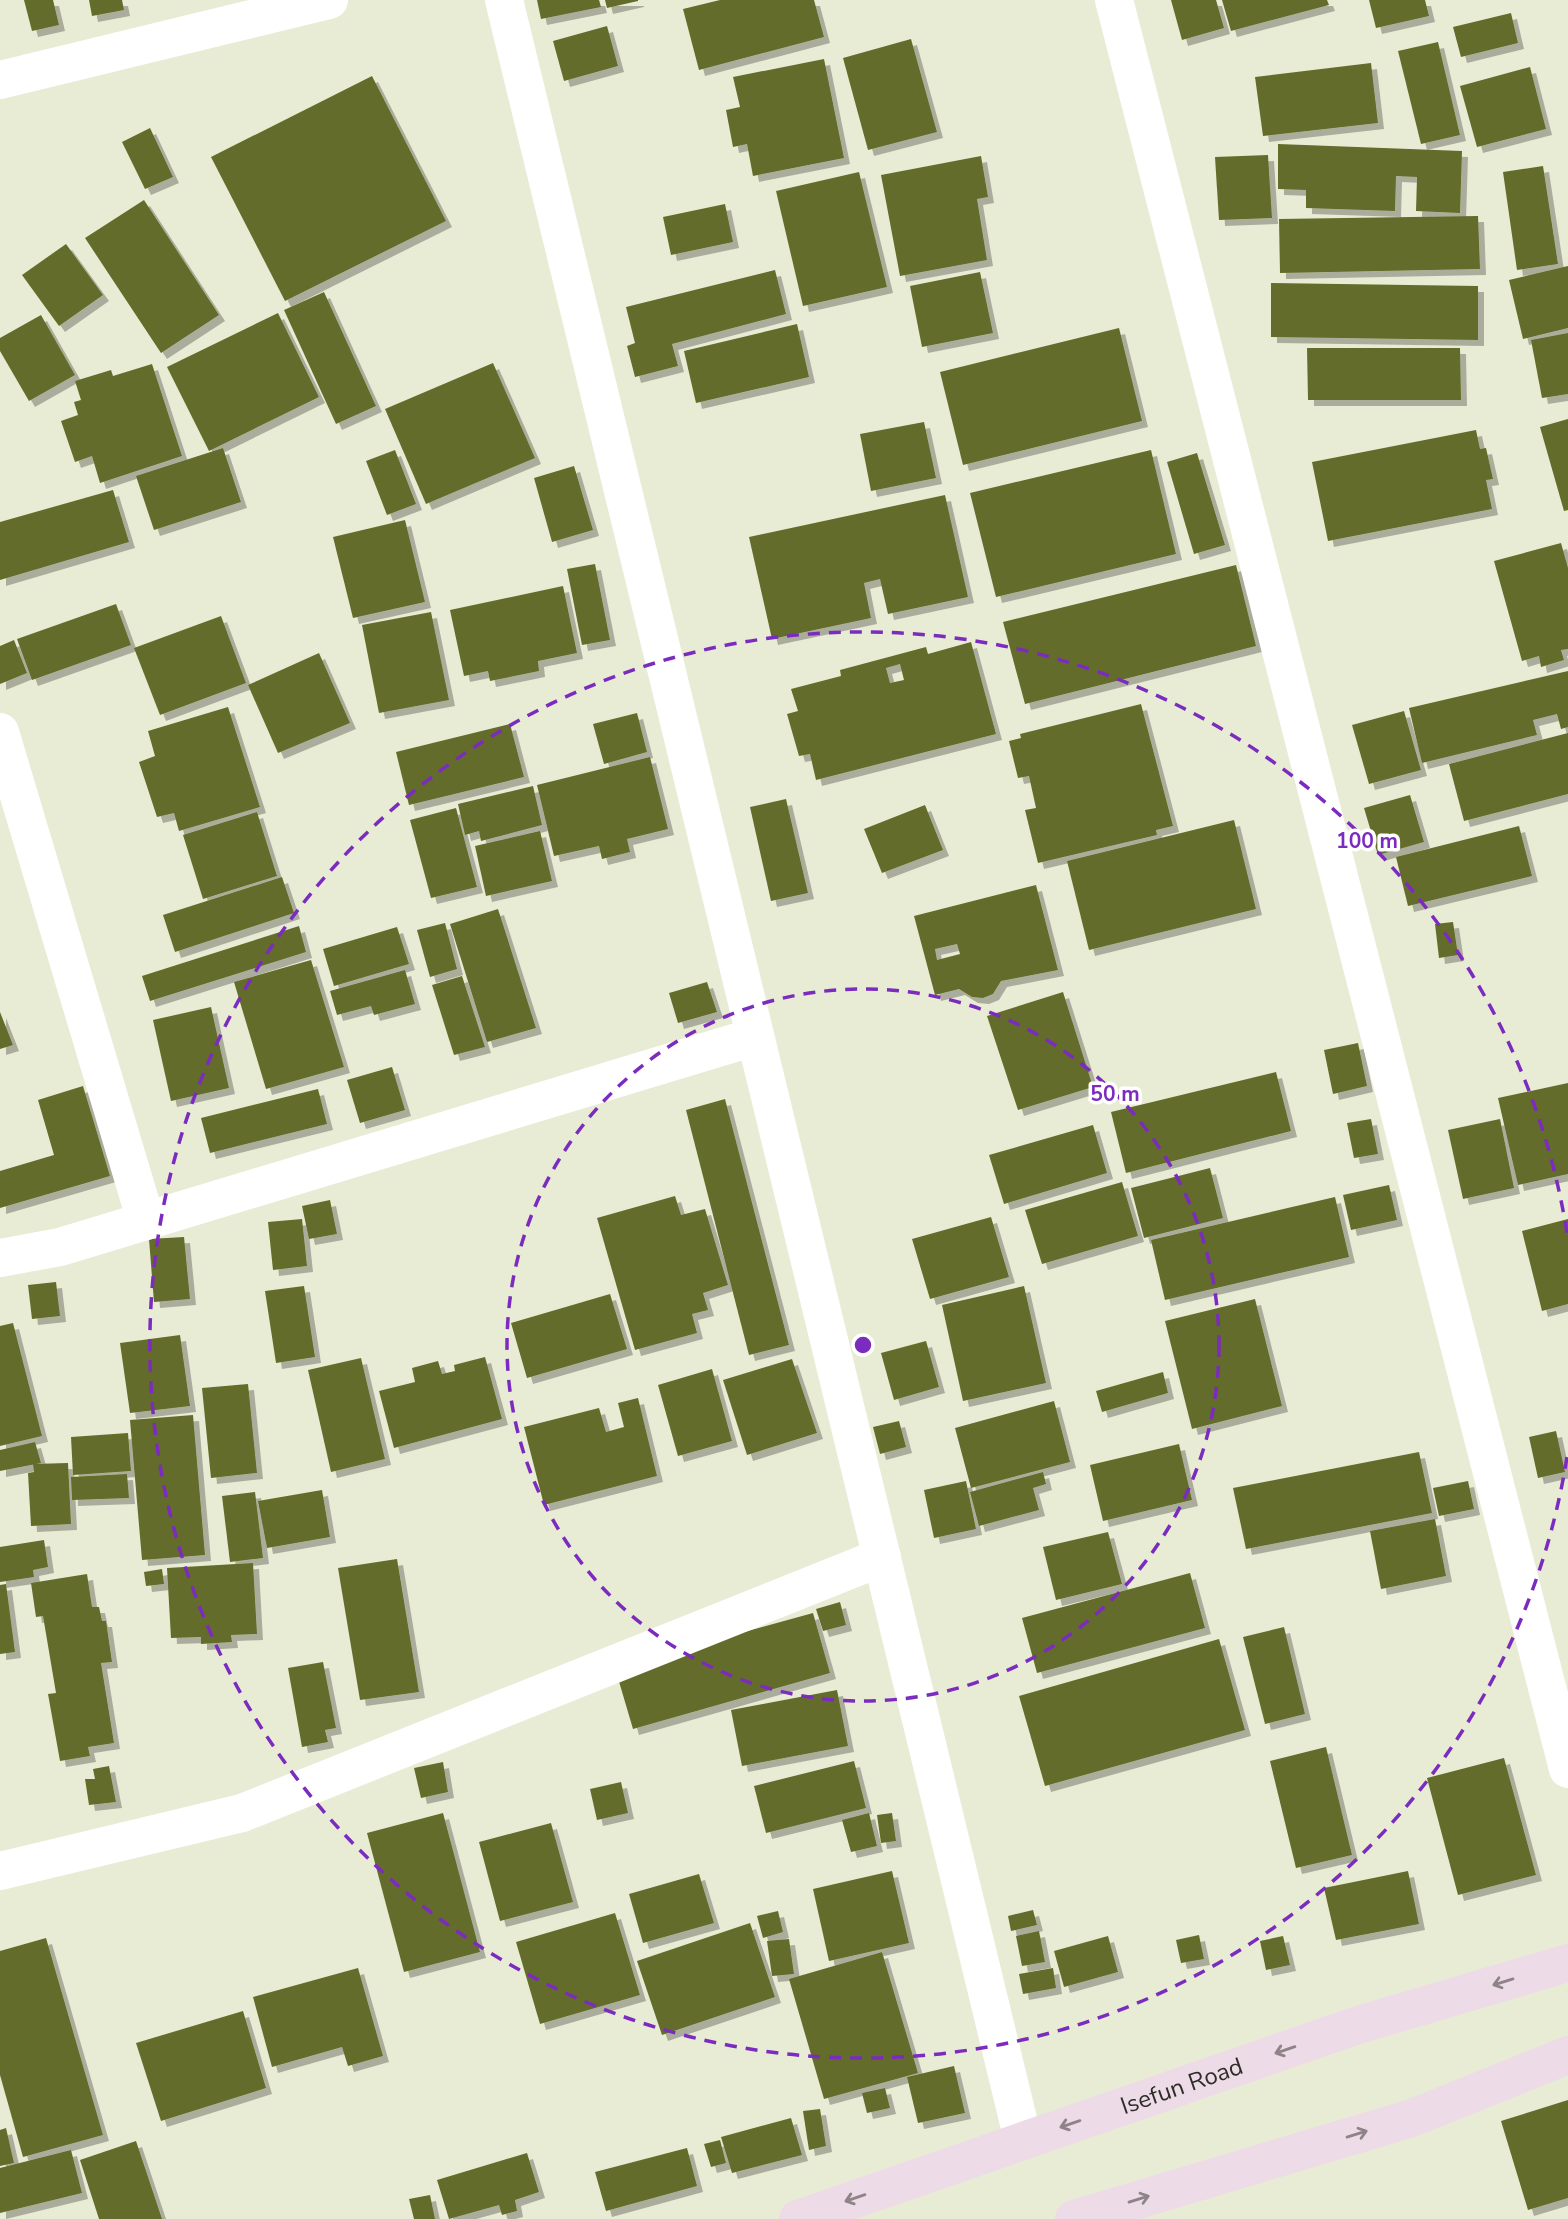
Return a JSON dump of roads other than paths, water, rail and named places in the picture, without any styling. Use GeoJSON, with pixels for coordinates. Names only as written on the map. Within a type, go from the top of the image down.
{"type":"FeatureCollection","features":[{"type":"Feature","properties":{"kind":"street"},"geometry":{"type":"LineString","coordinates":[[0,80],[329,0]]}},
{"type":"Feature","properties":{"kind":"street"},"geometry":{"type":"LineString","coordinates":[[504,0],[1023,2140]]}},
{"type":"Feature","properties":{"kind":"street"},"geometry":{"type":"LineString","coordinates":[[1114,0],[1568,1769]]}},
{"type":"Feature","properties":{"kind":"street"},"geometry":{"type":"LineString","coordinates":[[0,732],[146,1221]]}},
{"type":"Feature","properties":{"kind":"street"},"geometry":{"type":"LineString","coordinates":[[0,1258],[60,1247],[754,1037]]}},
{"type":"Feature","properties":{"kind":"street"},"geometry":{"type":"LineString","coordinates":[[0,1871],[242,1813],[882,1557]]}},
{"type":"Feature","properties":{"kind":"street","name":"Isefun Road"},"geometry":{"type":"LineString","coordinates":[[798,2219],[1358,2025],[1568,1963]]}},
{"type":"Feature","properties":{"kind":"street"},"geometry":{"type":"LineString","coordinates":[[1074,2219],[1412,2118],[1568,2055]]}}]}
